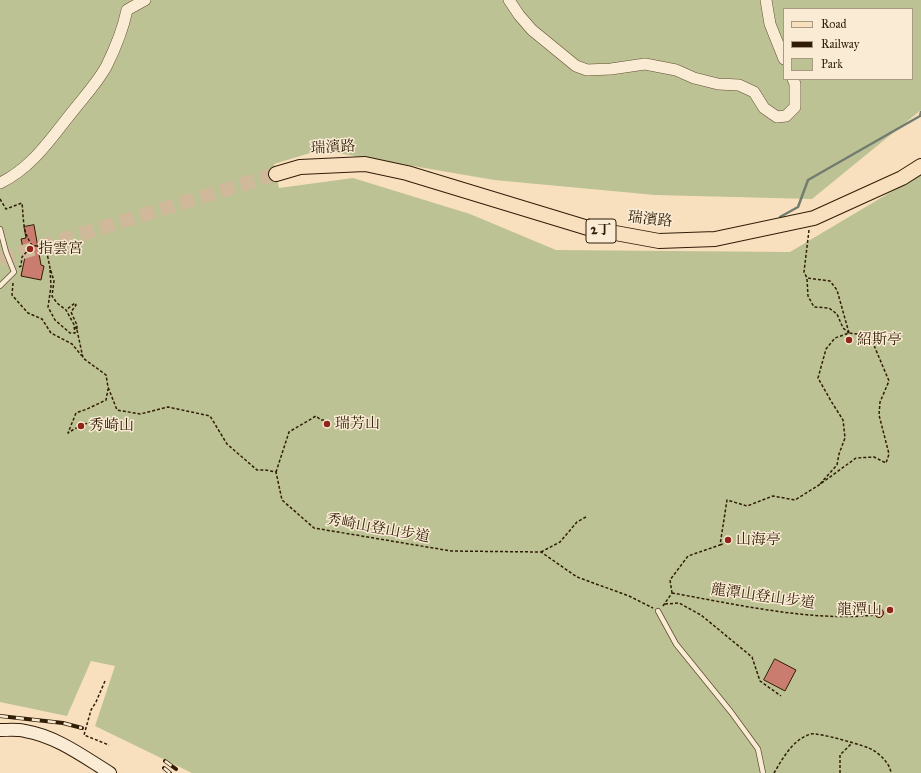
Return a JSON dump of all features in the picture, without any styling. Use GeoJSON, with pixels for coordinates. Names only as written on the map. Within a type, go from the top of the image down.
{"type":"FeatureCollection","features":[{"type":"Feature","properties":{"kind":"main road","name":"瑞濱路"},"geometry":{"type":"LineString","coordinates":[[276,174],[300,167],[365,164],[407,173],[588,228],[659,242],[715,239],[814,218],[902,178],[921,166]]}},
{"type":"Feature","properties":{"kind":"main road"},"geometry":{"type":"LineString","coordinates":[[0,730],[25,731],[51,739],[74,750],[110,773]]}},
{"type":"Feature","properties":{"kind":"street"},"geometry":{"type":"LineString","coordinates":[[0,183],[22,170],[44,148],[105,68],[115,47],[127,10],[145,0]]}},
{"type":"Feature","properties":{"kind":"street"},"geometry":{"type":"LineString","coordinates":[[509,0],[519,16],[532,30],[576,66],[587,70],[611,69],[646,64],[676,70],[694,78],[718,84],[739,85],[754,92],[764,108],[777,117],[786,116],[795,106],[795,84],[793,80]]}},
{"type":"Feature","properties":{"kind":"street"},"geometry":{"type":"LineString","coordinates":[[766,0],[770,24],[783,56]]}},
{"type":"Feature","properties":{"kind":"lane"},"geometry":{"type":"LineString","coordinates":[[0,229],[6,252],[14,272],[0,286]]}},
{"type":"Feature","properties":{"kind":"lane"},"geometry":{"type":"LineString","coordinates":[[658,611],[676,644],[731,712],[758,749],[763,773]]}},
{"type":"Feature","properties":{"kind":"path"},"geometry":{"type":"LineString","coordinates":[[0,199],[6,209],[22,203],[26,236],[32,245],[46,248],[54,281],[52,296],[57,303],[66,310],[75,333],[70,333],[55,320],[48,307],[51,286],[50,268]]}},
{"type":"Feature","properties":{"kind":"path"},"geometry":{"type":"LineString","coordinates":[[814,218],[808,231],[808,244],[804,272],[808,296],[814,307],[829,308],[837,314],[843,328],[848,333]]}},
{"type":"Feature","properties":{"kind":"path"},"geometry":{"type":"LineString","coordinates":[[32,245],[22,257],[21,266],[14,272],[12,295],[28,313],[42,319],[51,333],[72,344],[83,358],[106,375],[108,387],[118,410],[140,414],[168,407],[210,416],[227,444],[256,470],[276,472],[289,432],[316,416],[321,420],[325,420]]}},
{"type":"Feature","properties":{"kind":"path"},"geometry":{"type":"LineString","coordinates":[[806,278],[830,281],[837,290],[848,333]]}},
{"type":"Feature","properties":{"kind":"path"},"geometry":{"type":"LineString","coordinates":[[66,310],[74,303],[76,305],[71,312],[77,325],[83,358]]}},
{"type":"Feature","properties":{"kind":"path"},"geometry":{"type":"LineString","coordinates":[[73,325],[77,330]]}},
{"type":"Feature","properties":{"kind":"path"},"geometry":{"type":"LineString","coordinates":[[720,545],[727,500],[747,506],[773,496],[795,500],[819,485],[856,458],[874,457],[886,463],[889,454],[879,415],[880,402],[889,382],[873,343],[865,335],[848,333],[835,338],[826,349],[818,378],[843,420],[845,438],[839,454],[837,465],[819,485]]}},
{"type":"Feature","properties":{"kind":"path"},"geometry":{"type":"LineString","coordinates":[[97,422],[89,422],[81,426],[77,426],[68,433],[76,413],[106,400],[108,387]]}},
{"type":"Feature","properties":{"kind":"path","name":"秀崎山登山步道"},"geometry":{"type":"LineString","coordinates":[[276,472],[282,500],[314,528],[450,551],[541,552]]}},
{"type":"Feature","properties":{"kind":"path"},"geometry":{"type":"LineString","coordinates":[[586,517],[577,522],[560,542],[541,552],[577,577],[630,596],[658,611],[665,604],[672,593],[670,580],[688,556],[725,543]]}},
{"type":"Feature","properties":{"kind":"path","name":"龍潭山登山步道"},"geometry":{"type":"LineString","coordinates":[[672,593],[802,614],[855,617],[875,615]]}},
{"type":"Feature","properties":{"kind":"path"},"geometry":{"type":"LineString","coordinates":[[665,604],[679,603],[701,615],[752,657],[760,681],[781,696]]}},
{"type":"Feature","properties":{"kind":"path"},"geometry":{"type":"LineString","coordinates":[[105,681],[91,710],[84,735],[109,745]]}},
{"type":"Feature","properties":{"kind":"path"},"geometry":{"type":"LineString","coordinates":[[774,773],[788,750],[800,740],[812,733],[828,736],[872,749],[890,766],[891,773]]}},
{"type":"Feature","properties":{"kind":"path"},"geometry":{"type":"LineString","coordinates":[[840,773],[840,755],[852,743]]}},
{"type":"Feature","properties":{"kind":"green space"},"geometry":{"type":"Polygon","coordinates":[[[0,0],[921,0],[921,110],[812,199],[655,195],[494,180],[320,150],[274,164],[279,188],[353,178],[470,214],[556,250],[790,252],[921,174],[921,773],[192,773],[95,726],[115,666],[91,661],[67,716],[0,702],[0,0]]]}},
{"type":"Feature","properties":{"kind":"building"},"geometry":{"type":"Polygon","coordinates":[[[34,225],[41,265],[44,266],[41,280],[21,276],[25,257],[21,239],[26,238],[24,227],[34,225]]]}},
{"type":"Feature","properties":{"kind":"building"},"geometry":{"type":"Polygon","coordinates":[[[879,608],[884,613],[879,618],[874,613],[879,608]]]}},
{"type":"Feature","properties":{"kind":"building"},"geometry":{"type":"Polygon","coordinates":[[[775,659],[796,670],[785,691],[764,680],[775,659]]]}},
{"type":"Feature","properties":{"kind":"waterway"},"geometry":{"type":"LineString","coordinates":[[780,217],[798,207],[808,180],[920,116],[921,112]]}},
{"type":"Feature","properties":{"kind":"tunnel"},"geometry":{"type":"LineString","coordinates":[[0,259],[276,174]]}},
{"type":"Feature","properties":{"kind":"railway"},"geometry":{"type":"LineString","coordinates":[[0,716],[63,723],[82,728]]}},
{"type":"Feature","properties":{"kind":"railway"},"geometry":{"type":"LineString","coordinates":[[165,761],[176,769]]}},
{"type":"Feature","properties":{"kind":"railway"},"geometry":{"type":"LineString","coordinates":[[164,768],[170,773]]}},
{"type":"Feature","properties":{"kind":"place","name":"指雲宮"},"geometry":{"type":"Point","coordinates":[30,249]}},
{"type":"Feature","properties":{"kind":"place","name":"紹斯亭"},"geometry":{"type":"Point","coordinates":[849,340]}},
{"type":"Feature","properties":{"kind":"place","name":"瑞芳山"},"geometry":{"type":"Point","coordinates":[327,424]}},
{"type":"Feature","properties":{"kind":"place","name":"秀崎山"},"geometry":{"type":"Point","coordinates":[81,426]}},
{"type":"Feature","properties":{"kind":"place","name":"山海亭"},"geometry":{"type":"Point","coordinates":[728,540]}},
{"type":"Feature","properties":{"kind":"place","name":"龍潭山"},"geometry":{"type":"Point","coordinates":[890,610]}}]}
